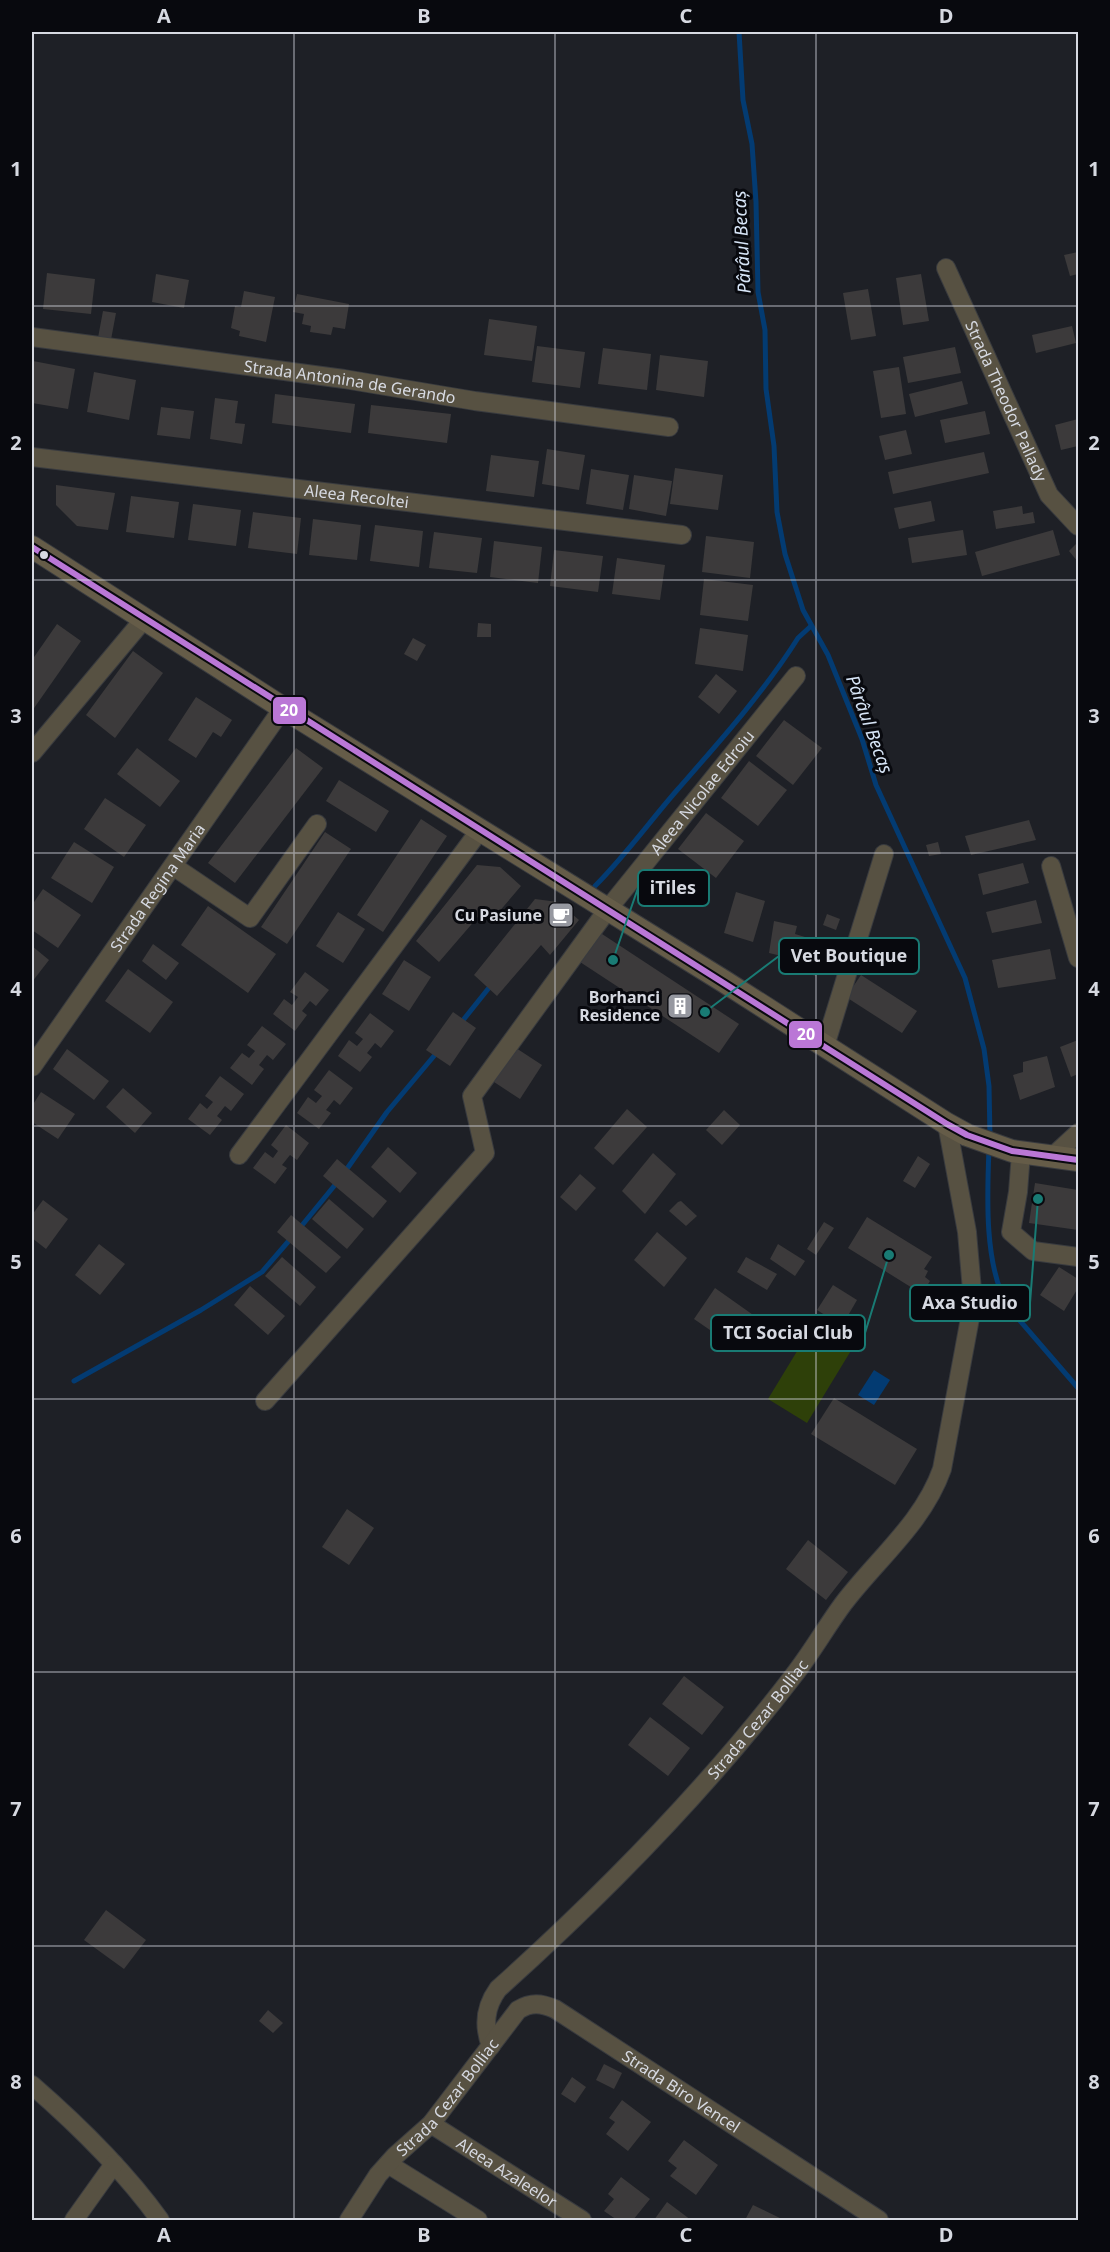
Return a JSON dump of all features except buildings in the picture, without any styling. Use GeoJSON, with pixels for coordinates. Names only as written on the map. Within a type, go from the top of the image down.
{"type":"FeatureCollection","features":[{"type":"Feature","properties":{"kind":"main road"},"geometry":{"type":"LineString","coordinates":[[32,547],[283,708],[608,909],[947,1124],[967,1135],[1016,1152],[1078,1160]]}},
{"type":"Feature","properties":{"kind":"street","name":"Strada Theodor Pallady"},"geometry":{"type":"LineString","coordinates":[[946,268],[1049,495],[1078,526]]}},
{"type":"Feature","properties":{"kind":"street","name":"Strada Antonina de Gerando"},"geometry":{"type":"LineString","coordinates":[[32,337],[344,379],[475,401],[669,427]]}},
{"type":"Feature","properties":{"kind":"street","name":"Aleea Recoltei"},"geometry":{"type":"LineString","coordinates":[[32,457],[682,535]]}},
{"type":"Feature","properties":{"kind":"street"},"geometry":{"type":"LineString","coordinates":[[32,753],[144,619]]}},
{"type":"Feature","properties":{"kind":"street","name":"Aleea Nicolae Edroiu"},"geometry":{"type":"LineString","coordinates":[[265,1401],[485,1153],[472,1096],[608,909],[796,676]]}},
{"type":"Feature","properties":{"kind":"street","name":"Strada Regina Maria"},"geometry":{"type":"LineString","coordinates":[[32,1067],[283,708]]}},
{"type":"Feature","properties":{"kind":"street"},"geometry":{"type":"LineString","coordinates":[[173,866],[250,918],[317,824]]}},
{"type":"Feature","properties":{"kind":"street"},"geometry":{"type":"LineString","coordinates":[[239,1155],[480,830]]}},
{"type":"Feature","properties":{"kind":"street"},"geometry":{"type":"LineString","coordinates":[[825,1046],[884,854]]}},
{"type":"Feature","properties":{"kind":"street"},"geometry":{"type":"LineString","coordinates":[[1052,866],[1078,958]]}},
{"type":"Feature","properties":{"kind":"street","name":"Strada Cezar Bolliac"},"geometry":{"type":"LineString","coordinates":[[349,2220],[388,2164],[431,2124],[491,2046],[486,2018],[492,1998],[498,1989],[609,1886],[703,1786],[795,1674],[842,1605],[919,1515],[934,1491],[942,1469],[973,1302],[966,1232],[947,1124]]}},
{"type":"Feature","properties":{"kind":"street"},"geometry":{"type":"LineString","coordinates":[[1053,1156],[1078,1133]]}},
{"type":"Feature","properties":{"kind":"street"},"geometry":{"type":"LineString","coordinates":[[1016,1152],[1018,1192],[1011,1232],[1033,1251],[1078,1257]]}},
{"type":"Feature","properties":{"kind":"street","name":"Strada Biro Vencel"},"geometry":{"type":"LineString","coordinates":[[491,2046],[518,2010],[525,2006],[544,2004],[879,2220]]}},
{"type":"Feature","properties":{"kind":"street"},"geometry":{"type":"LineString","coordinates":[[34,2093],[68,2116],[114,2164],[160,2220]]}},
{"type":"Feature","properties":{"kind":"street","name":"Aleea Azaleelor"},"geometry":{"type":"LineString","coordinates":[[431,2124],[582,2220]]}},
{"type":"Feature","properties":{"kind":"street"},"geometry":{"type":"LineString","coordinates":[[74,2220],[114,2164]]}},
{"type":"Feature","properties":{"kind":"street"},"geometry":{"type":"LineString","coordinates":[[388,2164],[478,2220]]}},
{"type":"Feature","properties":{"kind":"green space"},"geometry":{"type":"Polygon","coordinates":[[[816,1320],[855,1344],[807,1423],[768,1399],[816,1320]]]}},
{"type":"Feature","properties":{"kind":"water"},"geometry":{"type":"Polygon","coordinates":[[[874,1370],[890,1380],[874,1405],[858,1395],[874,1370]]]}},
{"type":"Feature","properties":{"kind":"waterway","name":"Pârâul Becaș"},"geometry":{"type":"LineString","coordinates":[[739,32],[743,100],[752,144],[758,292],[765,330],[766,389],[774,446],[777,512],[785,554],[803,610],[828,655],[862,739],[876,785],[965,978],[984,1049],[989,1086],[990,1137]]}},
{"type":"Feature","properties":{"kind":"waterway"},"geometry":{"type":"LineString","coordinates":[[595,886],[741,716],[771,678],[798,638],[811,626]]}},
{"type":"Feature","properties":{"kind":"waterway"},"geometry":{"type":"LineString","coordinates":[[460,1024],[492,984]]}},
{"type":"Feature","properties":{"kind":"waterway"},"geometry":{"type":"LineString","coordinates":[[344,1173],[387,1112],[439,1050]]}},
{"type":"Feature","properties":{"kind":"waterway","name":"Pârâul Becaș"},"geometry":{"type":"LineString","coordinates":[[989,1149],[989,1231],[991,1253],[1001,1292],[1009,1308],[1078,1388]]}},
{"type":"Feature","properties":{"kind":"waterway"},"geometry":{"type":"LineString","coordinates":[[299,1229],[339,1180]]}},
{"type":"Feature","properties":{"kind":"waterway"},"geometry":{"type":"LineString","coordinates":[[74,1381],[201,1310],[262,1272],[293,1236]]}},
{"type":"Feature","properties":{"kind":"transit line","name":"20"},"geometry":{"type":"LineString","coordinates":[[32,547],[947,1124],[967,1135],[1012,1151],[1078,1160]]}},
{"type":"Feature","properties":{"kind":"place","name":"Cu Pasiune"},"geometry":{"type":"Point","coordinates":[561,915]}},
{"type":"Feature","properties":{"kind":"place","name":"iTiles"},"geometry":{"type":"Point","coordinates":[613,960]}},
{"type":"Feature","properties":{"kind":"place","name":"Borhanci Residence"},"geometry":{"type":"Point","coordinates":[680,1006]}},
{"type":"Feature","properties":{"kind":"place","name":"Vet Boutique"},"geometry":{"type":"Point","coordinates":[705,1012]}},
{"type":"Feature","properties":{"kind":"place","name":"Axa Studio"},"geometry":{"type":"Point","coordinates":[1038,1199]}},
{"type":"Feature","properties":{"kind":"place","name":"TCI Social Club"},"geometry":{"type":"Point","coordinates":[889,1255]}}]}
